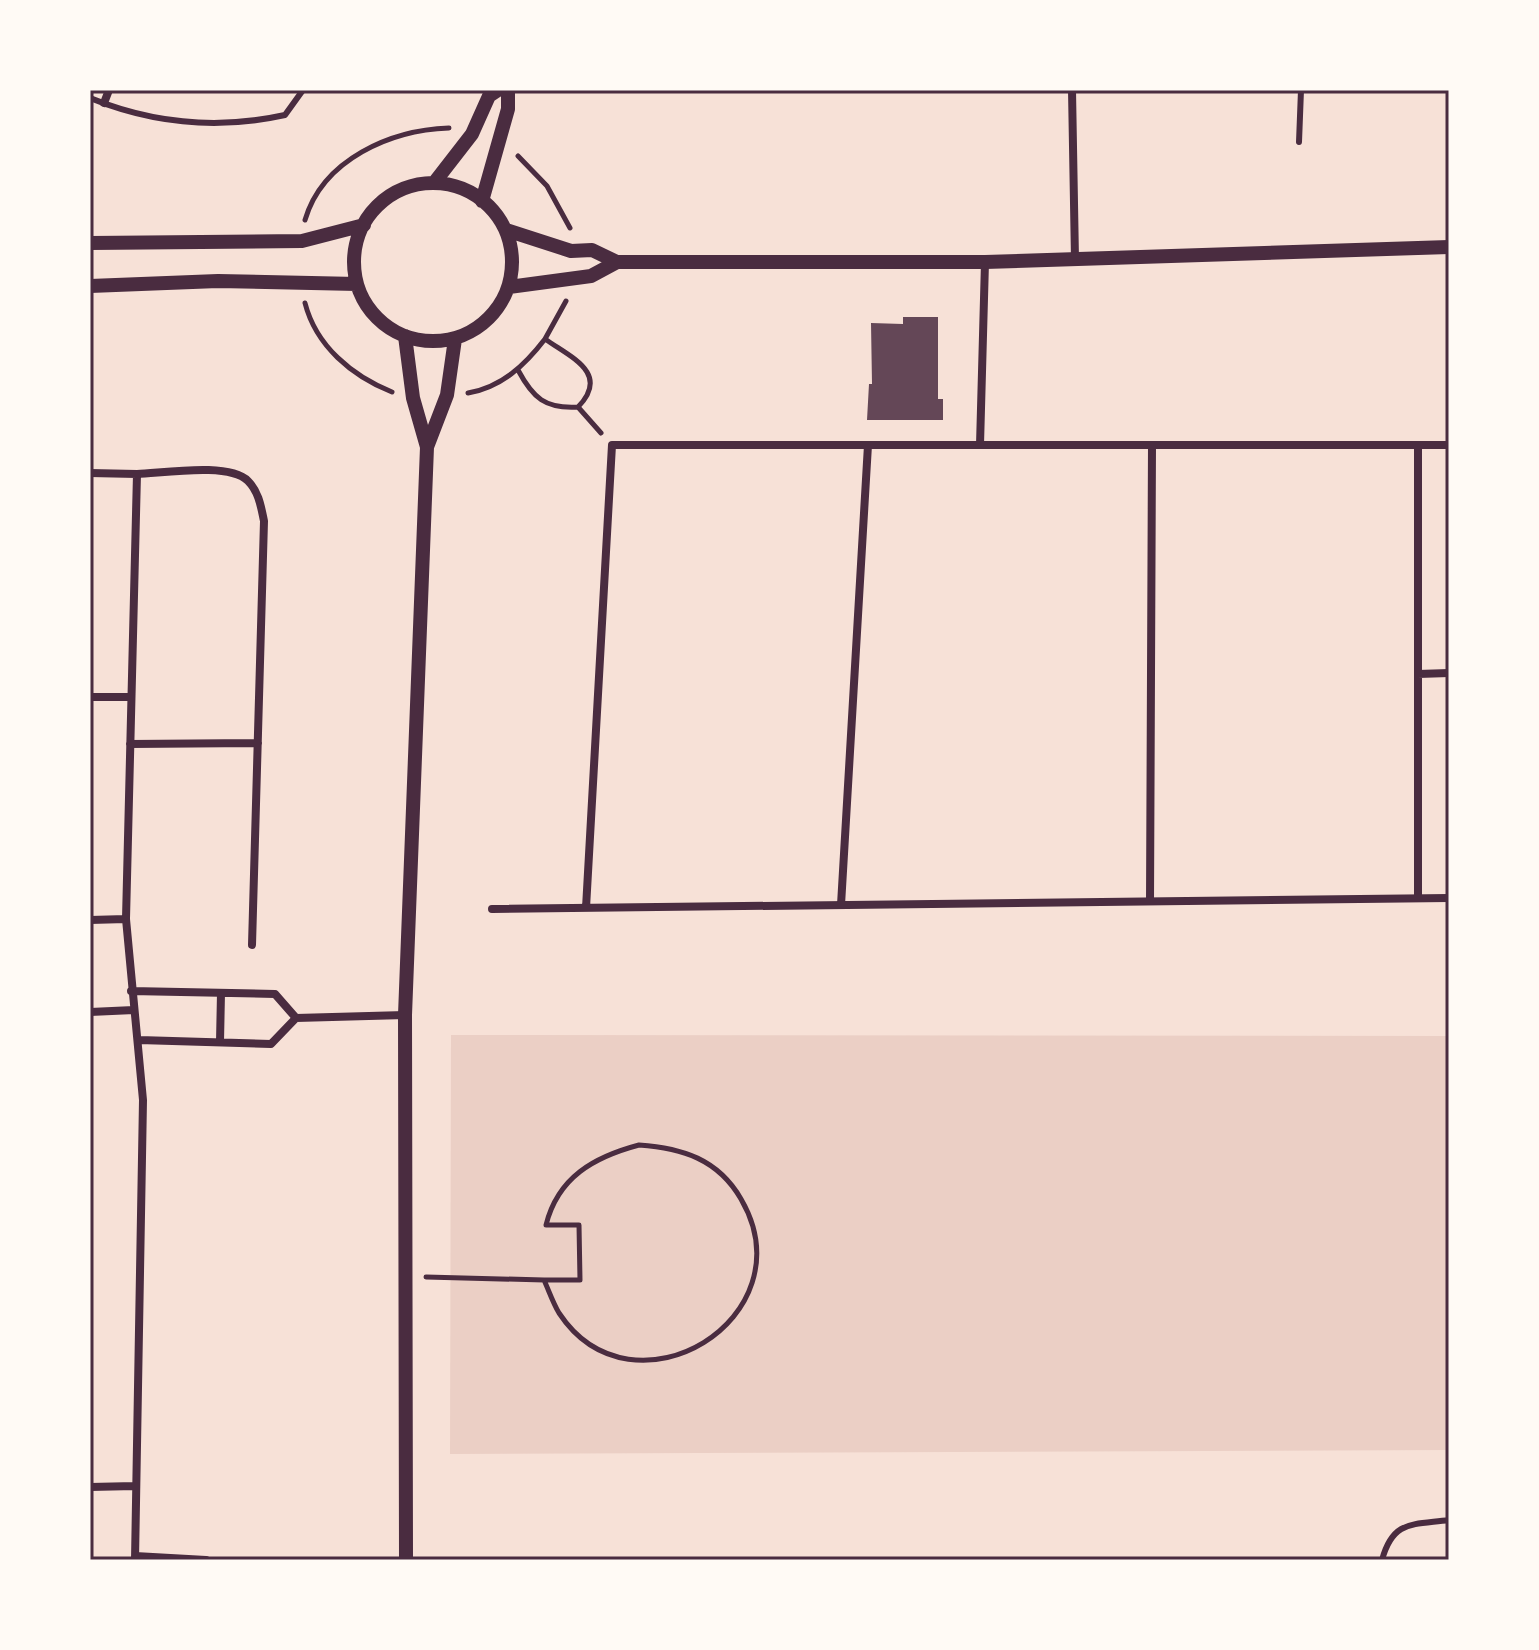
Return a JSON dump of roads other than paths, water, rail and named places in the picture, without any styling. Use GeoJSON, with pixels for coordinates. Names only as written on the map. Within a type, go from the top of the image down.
{"type":"FeatureCollection","features":[{"type":"Feature","properties":{"kind":"street"},"geometry":{"type":"LineString","coordinates":[[104,103],[109,90]]}},
{"type":"Feature","properties":{"kind":"street"},"geometry":{"type":"LineString","coordinates":[[434,183],[472,134],[489,96],[498,90]]}},
{"type":"Feature","properties":{"kind":"street"},"geometry":{"type":"LineString","coordinates":[[482,201],[508,109],[508,90]]}},
{"type":"Feature","properties":{"kind":"street"},"geometry":{"type":"LineString","coordinates":[[1072,90],[1075,259]]}},
{"type":"Feature","properties":{"kind":"street"},"geometry":{"type":"LineString","coordinates":[[434,183],[459,188],[482,201],[506,230],[513,269],[509,287],[488,320],[455,339],[430,341],[405,336],[376,315],[357,284],[356,244],[376,208],[412,186],[434,183]]}},
{"type":"Feature","properties":{"kind":"street"},"geometry":{"type":"LineString","coordinates":[[90,243],[302,241],[364,225]]}},
{"type":"Feature","properties":{"kind":"street"},"geometry":{"type":"LineString","coordinates":[[506,230],[571,251],[592,250],[617,262],[985,262],[1449,247]]}},
{"type":"Feature","properties":{"kind":"street"},"geometry":{"type":"LineString","coordinates":[[509,287],[591,276],[617,262]]}},
{"type":"Feature","properties":{"kind":"street"},"geometry":{"type":"LineString","coordinates":[[980,445],[985,262]]}},
{"type":"Feature","properties":{"kind":"street"},"geometry":{"type":"LineString","coordinates":[[90,286],[218,281],[357,284]]}},
{"type":"Feature","properties":{"kind":"street"},"geometry":{"type":"LineString","coordinates":[[405,336],[413,398],[427,447],[405,1015],[406,1560]]}},
{"type":"Feature","properties":{"kind":"street"},"geometry":{"type":"LineString","coordinates":[[427,447],[447,395],[455,339]]}},
{"type":"Feature","properties":{"kind":"street"},"geometry":{"type":"LineString","coordinates":[[586,908],[612,445],[1449,445]]}},
{"type":"Feature","properties":{"kind":"street"},"geometry":{"type":"LineString","coordinates":[[841,905],[868,445]]}},
{"type":"Feature","properties":{"kind":"street"},"geometry":{"type":"LineString","coordinates":[[1150,901],[1152,445]]}},
{"type":"Feature","properties":{"kind":"street"},"geometry":{"type":"LineString","coordinates":[[1418,445],[1418,898]]}},
{"type":"Feature","properties":{"kind":"street"},"geometry":{"type":"LineString","coordinates":[[90,473],[229,470],[247,480],[258,496],[264,521],[252,945]]}},
{"type":"Feature","properties":{"kind":"street"},"geometry":{"type":"LineString","coordinates":[[137,474],[126,919],[143,1100],[135,1558],[206,1560]]}},
{"type":"Feature","properties":{"kind":"street"},"geometry":{"type":"LineString","coordinates":[[1418,674],[1449,673]]}},
{"type":"Feature","properties":{"kind":"street"},"geometry":{"type":"LineString","coordinates":[[90,697],[131,697]]}},
{"type":"Feature","properties":{"kind":"street"},"geometry":{"type":"LineString","coordinates":[[130,744],[258,743]]}},
{"type":"Feature","properties":{"kind":"street"},"geometry":{"type":"LineString","coordinates":[[492,909],[1449,898]]}},
{"type":"Feature","properties":{"kind":"street"},"geometry":{"type":"LineString","coordinates":[[90,920],[126,919]]}},
{"type":"Feature","properties":{"kind":"street"},"geometry":{"type":"LineString","coordinates":[[131,991],[275,994],[296,1018]]}},
{"type":"Feature","properties":{"kind":"street"},"geometry":{"type":"LineString","coordinates":[[220,1042],[221,993]]}},
{"type":"Feature","properties":{"kind":"street"},"geometry":{"type":"LineString","coordinates":[[90,1012],[134,1010]]}},
{"type":"Feature","properties":{"kind":"street"},"geometry":{"type":"LineString","coordinates":[[139,1040],[271,1044],[296,1018],[405,1015]]}},
{"type":"Feature","properties":{"kind":"street"},"geometry":{"type":"LineString","coordinates":[[90,1487],[135,1486]]}},
{"type":"Feature","properties":{"kind":"lane"},"geometry":{"type":"LineString","coordinates":[[90,98],[145,117],[180,123],[251,123],[285,115],[303,90]]}},
{"type":"Feature","properties":{"kind":"lane"},"geometry":{"type":"LineString","coordinates":[[1299,142],[1301,90]]}},
{"type":"Feature","properties":{"kind":"lane"},"geometry":{"type":"LineString","coordinates":[[1382,1560],[1387,1540],[1402,1526],[1449,1520]]}}]}
